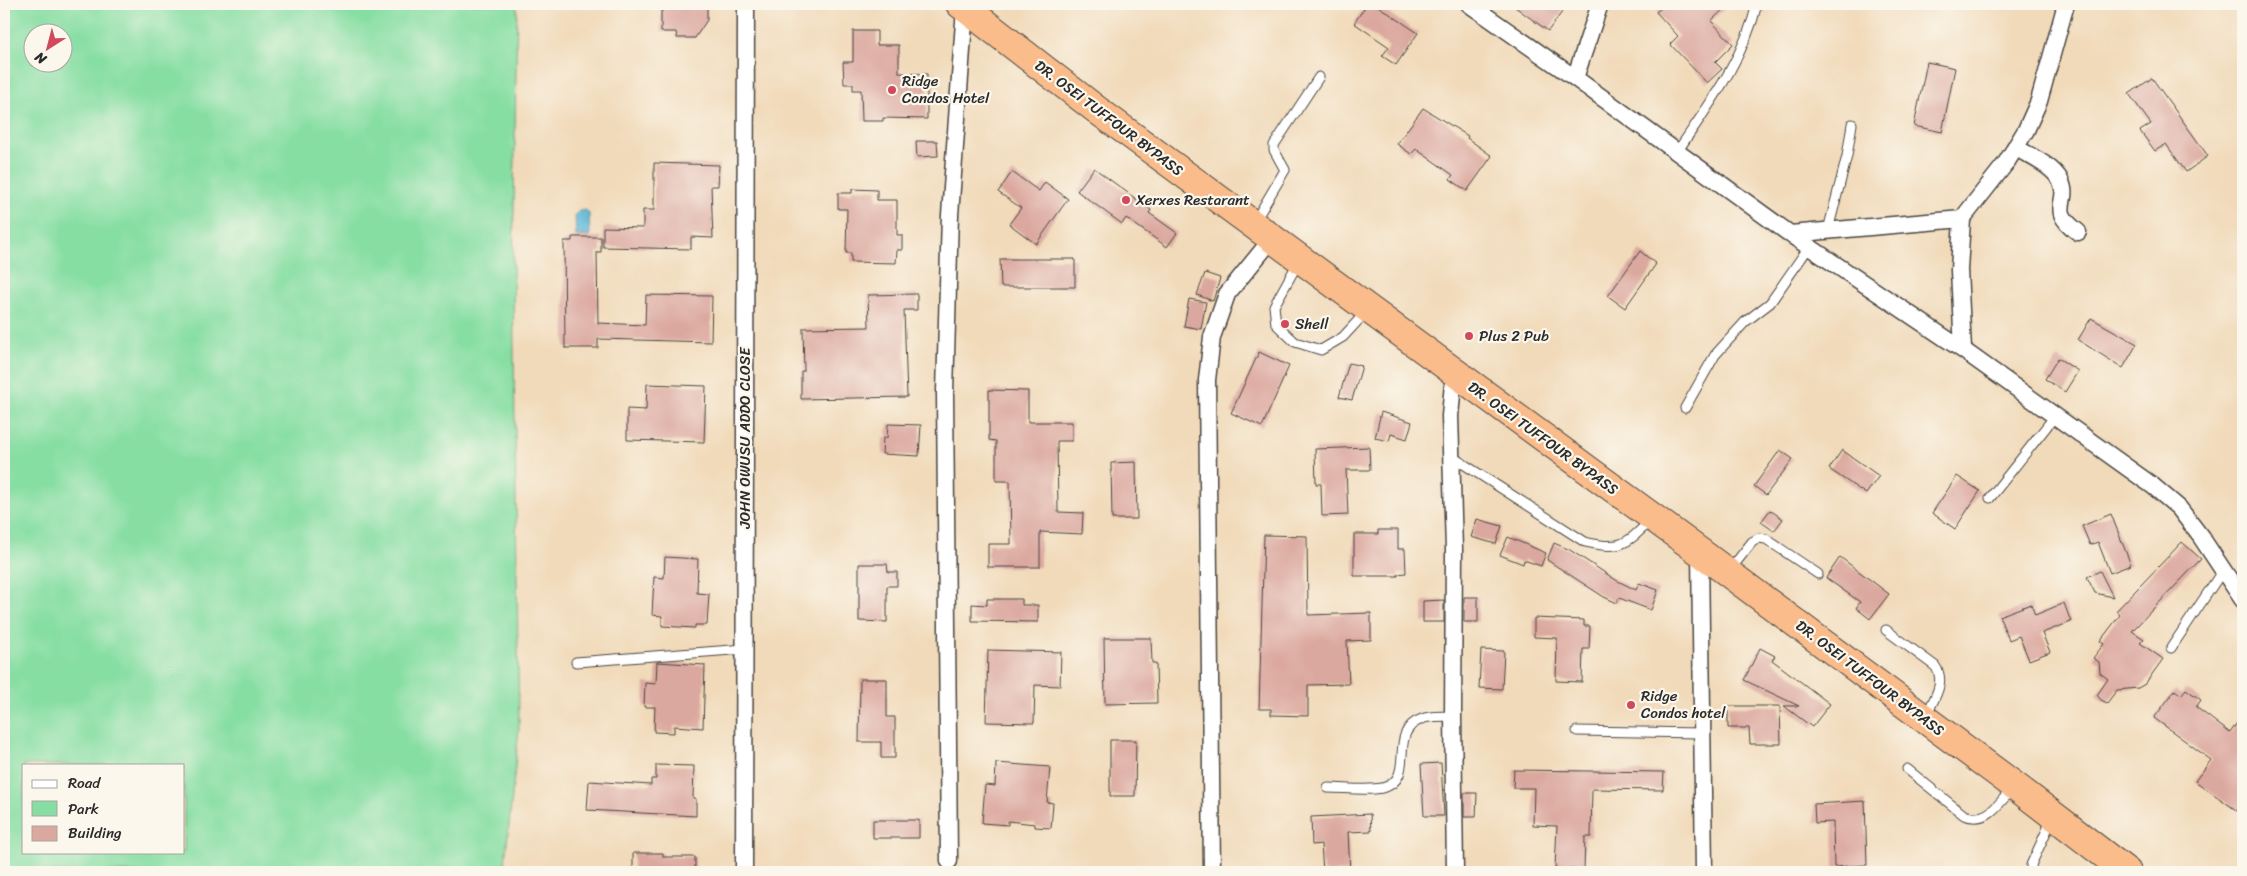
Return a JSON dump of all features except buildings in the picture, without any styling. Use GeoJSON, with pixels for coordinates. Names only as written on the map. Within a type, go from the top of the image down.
{"type":"FeatureCollection","features":[{"type":"Feature","properties":{"kind":"highway","name":"DR. OSEI TUFFOUR BYPASS"},"geometry":{"type":"LineString","coordinates":[[962,6],[1096,110],[1654,518],[2015,786],[2127,872]]}},
{"type":"Feature","properties":{"kind":"street","name":"JOHN OWUSU ADDO CLOSE"},"geometry":{"type":"LineString","coordinates":[[744,872],[746,4]]}},
{"type":"Feature","properties":{"kind":"street"},"geometry":{"type":"LineString","coordinates":[[1469,4],[1575,78],[1790,234],[1962,350],[2153,486],[2179,508],[2243,600]]}},
{"type":"Feature","properties":{"kind":"street"},"geometry":{"type":"LineString","coordinates":[[1575,78],[1600,4]]}},
{"type":"Feature","properties":{"kind":"street"},"geometry":{"type":"LineString","coordinates":[[1962,350],[1959,270],[1962,219],[2006,163],[2026,130],[2039,100],[2066,4]]}},
{"type":"Feature","properties":{"kind":"street"},"geometry":{"type":"LineString","coordinates":[[950,861],[945,382],[950,215],[962,6]]}},
{"type":"Feature","properties":{"kind":"street"},"geometry":{"type":"LineString","coordinates":[[2015,147],[2054,172],[2063,187],[2061,214],[2066,223],[2078,232]]}},
{"type":"Feature","properties":{"kind":"street"},"geometry":{"type":"LineString","coordinates":[[1790,234],[1962,219]]}},
{"type":"Feature","properties":{"kind":"street"},"geometry":{"type":"LineString","coordinates":[[1212,872],[1207,380],[1212,337],[1227,294],[1262,232]]}},
{"type":"Feature","properties":{"kind":"street"},"geometry":{"type":"LineString","coordinates":[[1454,373],[1450,416],[1454,549],[1453,716],[1456,872]]}},
{"type":"Feature","properties":{"kind":"street"},"geometry":{"type":"LineString","coordinates":[[1700,552],[1704,872]]}},
{"type":"Feature","properties":{"kind":"lane"},"geometry":{"type":"LineString","coordinates":[[1677,152],[1738,58],[1752,26],[1757,4]]}},
{"type":"Feature","properties":{"kind":"lane"},"geometry":{"type":"LineString","coordinates":[[1262,232],[1284,170],[1274,150],[1274,145],[1319,77]]}},
{"type":"Feature","properties":{"kind":"lane"},"geometry":{"type":"LineString","coordinates":[[1828,230],[1847,156],[1852,124]]}},
{"type":"Feature","properties":{"kind":"lane"},"geometry":{"type":"LineString","coordinates":[[1685,408],[1715,355],[1745,322],[1770,303],[1809,247]]}},
{"type":"Feature","properties":{"kind":"lane"},"geometry":{"type":"LineString","coordinates":[[1299,260],[1274,306],[1276,324],[1295,342],[1321,350],[1343,337],[1368,310]]}},
{"type":"Feature","properties":{"kind":"lane"},"geometry":{"type":"LineString","coordinates":[[1990,498],[2055,416]]}},
{"type":"Feature","properties":{"kind":"lane"},"geometry":{"type":"LineString","coordinates":[[1451,456],[1585,542],[1606,547],[1627,543],[1654,518]]}},
{"type":"Feature","properties":{"kind":"lane"},"geometry":{"type":"LineString","coordinates":[[1728,573],[1752,542],[1758,538],[1766,539],[1818,574]]}},
{"type":"Feature","properties":{"kind":"lane"},"geometry":{"type":"LineString","coordinates":[[2171,648],[2223,570]]}},
{"type":"Feature","properties":{"kind":"lane"},"geometry":{"type":"LineString","coordinates":[[1886,630],[1935,666],[1939,672],[1941,681],[1925,719]]}},
{"type":"Feature","properties":{"kind":"lane"},"geometry":{"type":"LineString","coordinates":[[576,662],[745,648]]}},
{"type":"Feature","properties":{"kind":"lane"},"geometry":{"type":"LineString","coordinates":[[1328,788],[1382,788],[1397,780],[1402,769],[1401,744],[1408,727],[1423,718],[1453,716]]}},
{"type":"Feature","properties":{"kind":"lane"},"geometry":{"type":"LineString","coordinates":[[1577,732],[1702,732]]}},
{"type":"Feature","properties":{"kind":"lane"},"geometry":{"type":"LineString","coordinates":[[1907,769],[1964,815],[1974,819],[1985,817],[2015,786]]}},
{"type":"Feature","properties":{"kind":"lane"},"geometry":{"type":"LineString","coordinates":[[2032,872],[2031,865],[2053,815]]}},
{"type":"Feature","properties":{"kind":"green space"},"geometry":{"type":"Polygon","coordinates":[[[4,4],[517,4],[513,275],[519,729],[504,872],[4,872],[4,4]]]}},
{"type":"Feature","properties":{"kind":"water"},"geometry":{"type":"Polygon","coordinates":[[[586,210],[589,214],[590,236],[576,236],[575,216],[579,211],[586,210]]]}},
{"type":"Feature","properties":{"kind":"place","name":"Ridge Condos Hotel"},"geometry":{"type":"Point","coordinates":[892,90]}},
{"type":"Feature","properties":{"kind":"place","name":"Xerxes Restarant"},"geometry":{"type":"Point","coordinates":[1126,200]}},
{"type":"Feature","properties":{"kind":"place","name":"Shell"},"geometry":{"type":"Point","coordinates":[1285,324]}},
{"type":"Feature","properties":{"kind":"place","name":"Plus 2 Pub"},"geometry":{"type":"Point","coordinates":[1469,336]}},
{"type":"Feature","properties":{"kind":"place","name":"Ridge Condos hotel"},"geometry":{"type":"Point","coordinates":[1631,705]}}]}
